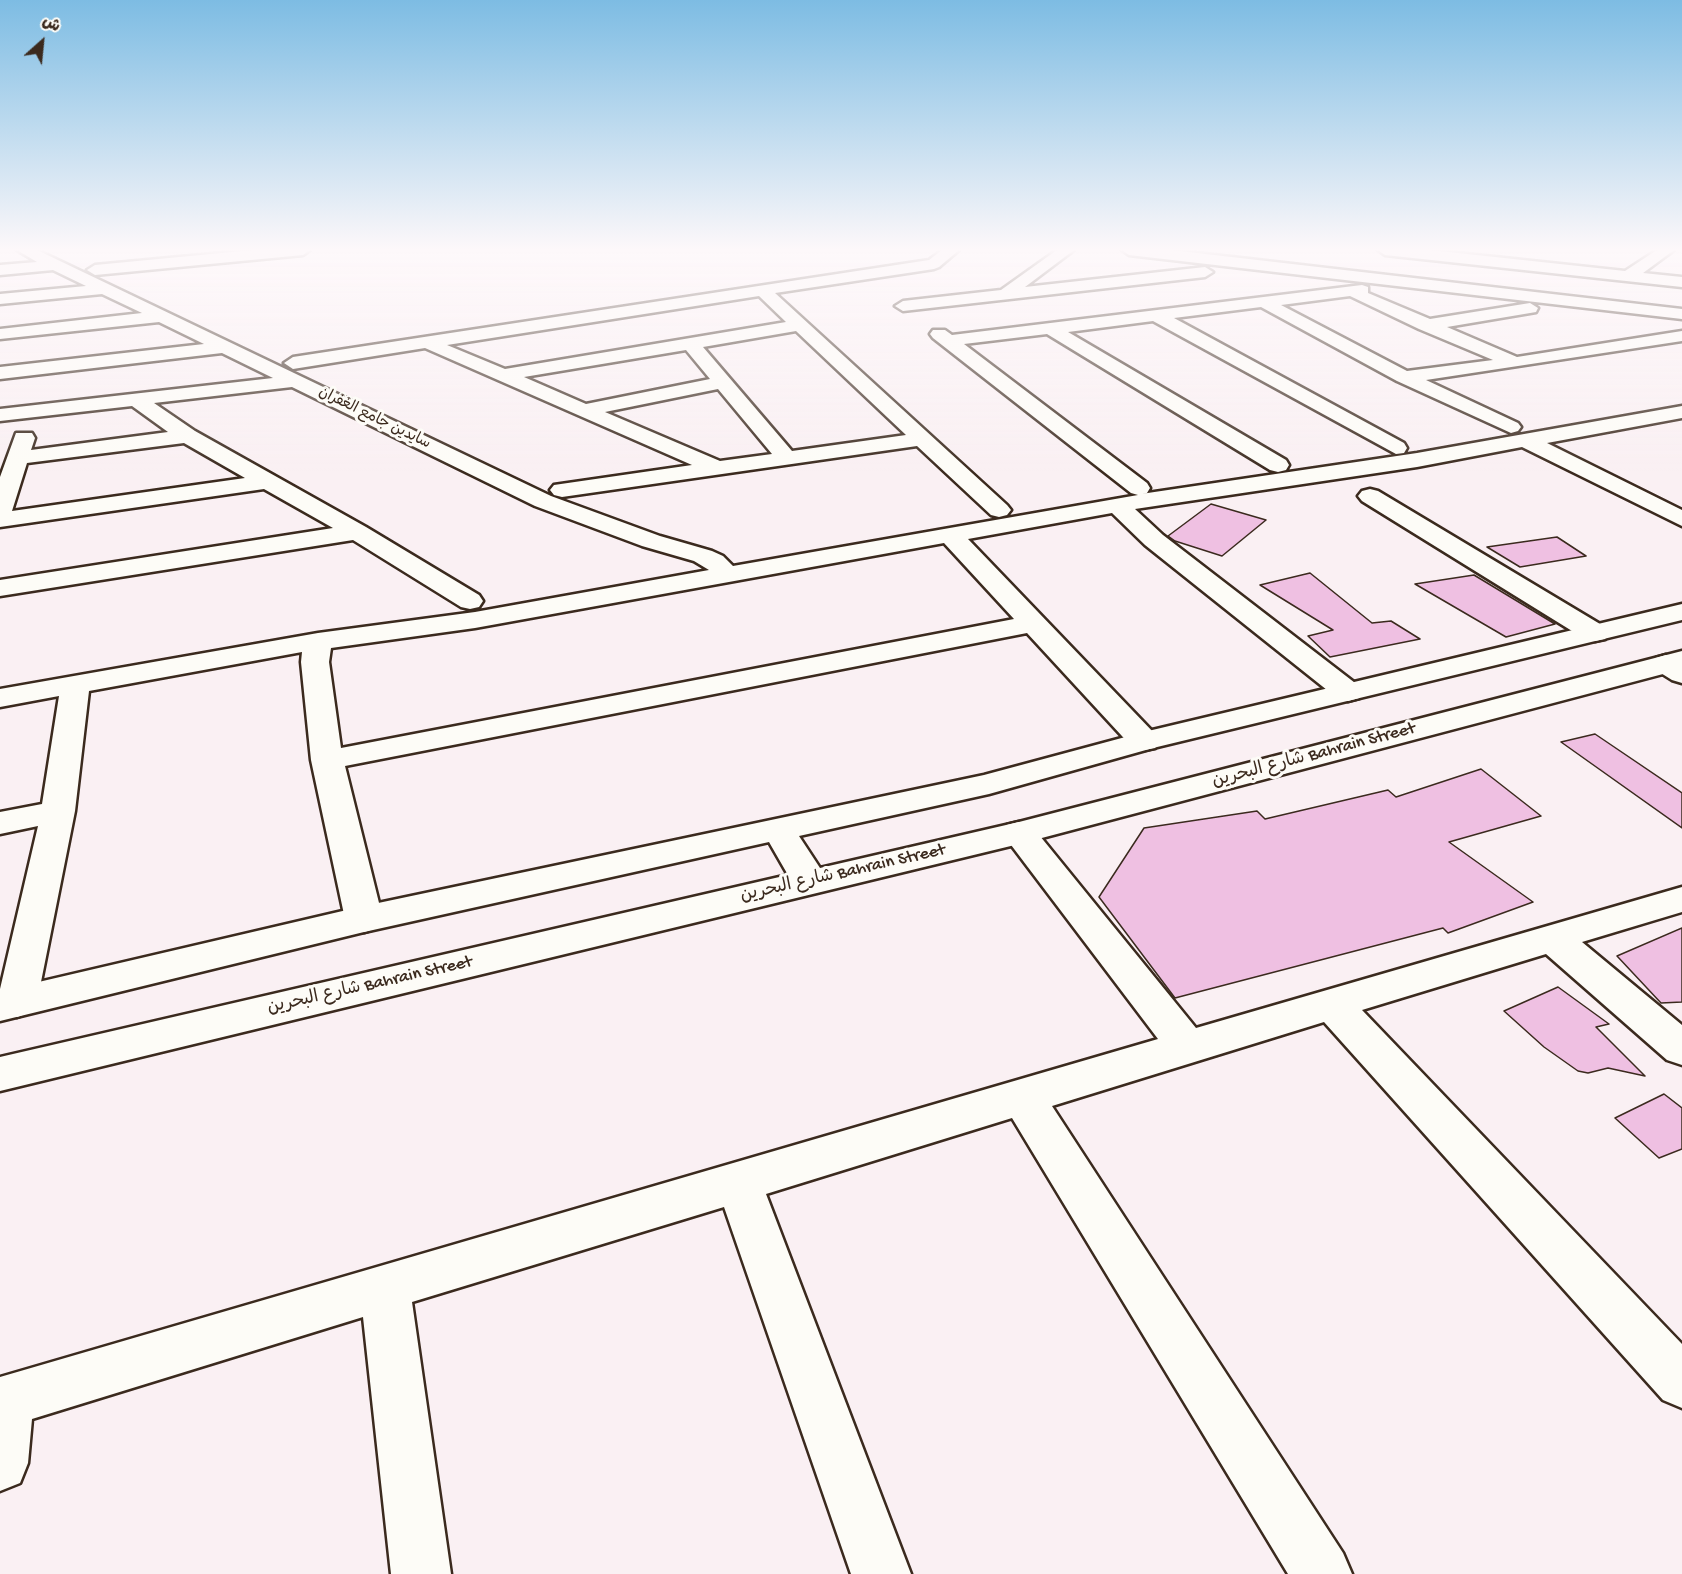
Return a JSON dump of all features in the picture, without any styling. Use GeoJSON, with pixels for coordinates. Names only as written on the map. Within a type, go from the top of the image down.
{"type":"FeatureCollection","features":[{"type":"Feature","properties":{"kind":"street"},"geometry":{"type":"LineString","coordinates":[[0,334],[96,323]]}},
{"type":"Feature","properties":{"kind":"street","name":"سايدين جامع الغفران"},"geometry":{"type":"LineString","coordinates":[[178,323],[225,347],[293,372],[599,506],[716,543],[735,565]]}},
{"type":"Feature","properties":{"kind":"street","name":"سايدين جامع الغفران"},"geometry":{"type":"LineString","coordinates":[[203,323],[543,501],[651,541],[735,565]]}},
{"type":"Feature","properties":{"kind":"street"},"geometry":{"type":"LineString","coordinates":[[0,415],[136,400],[293,372],[426,342],[546,323]]}},
{"type":"Feature","properties":{"kind":"street"},"geometry":{"type":"LineString","coordinates":[[925,323],[1139,488]]}},
{"type":"Feature","properties":{"kind":"street"},"geometry":{"type":"LineString","coordinates":[[948,341],[1096,323]]}},
{"type":"Feature","properties":{"kind":"street"},"geometry":{"type":"LineString","coordinates":[[1170,323],[1396,448]]}},
{"type":"Feature","properties":{"kind":"street"},"geometry":{"type":"LineString","coordinates":[[1303,323],[1682,519]]}},
{"type":"Feature","properties":{"kind":"street"},"geometry":{"type":"LineString","coordinates":[[1422,323],[1514,363]]}},
{"type":"Feature","properties":{"kind":"street"},"geometry":{"type":"LineString","coordinates":[[1425,325],[1434,323]]}},
{"type":"Feature","properties":{"kind":"street"},"geometry":{"type":"LineString","coordinates":[[505,375],[799,325],[999,510]]}},
{"type":"Feature","properties":{"kind":"street"},"geometry":{"type":"LineString","coordinates":[[1051,329],[1278,465]]}},
{"type":"Feature","properties":{"kind":"street"},"geometry":{"type":"LineString","coordinates":[[1404,377],[1514,363],[1682,336]]}},
{"type":"Feature","properties":{"kind":"street"},"geometry":{"type":"LineString","coordinates":[[426,342],[718,468]]}},
{"type":"Feature","properties":{"kind":"street"},"geometry":{"type":"LineString","coordinates":[[690,343],[788,458]]}},
{"type":"Feature","properties":{"kind":"street"},"geometry":{"type":"LineString","coordinates":[[0,373],[225,347]]}},
{"type":"Feature","properties":{"kind":"street"},"geometry":{"type":"LineString","coordinates":[[585,410],[723,382]]}},
{"type":"Feature","properties":{"kind":"street"},"geometry":{"type":"LineString","coordinates":[[0,698],[318,641],[475,620],[999,510],[1139,488],[1216,483],[1417,460],[1518,433],[1682,397]]}},
{"type":"Feature","properties":{"kind":"street"},"geometry":{"type":"LineString","coordinates":[[136,400],[187,436],[264,482],[357,532],[470,601]]}},
{"type":"Feature","properties":{"kind":"street"},"geometry":{"type":"LineString","coordinates":[[0,510],[34,411]]}},
{"type":"Feature","properties":{"kind":"street"},"geometry":{"type":"LineString","coordinates":[[0,677],[470,601],[950,535],[1117,505],[1216,483],[1278,465],[1682,411]]}},
{"type":"Feature","properties":{"kind":"street"},"geometry":{"type":"LineString","coordinates":[[1650,417],[1682,431]]}},
{"type":"Feature","properties":{"kind":"street"},"geometry":{"type":"LineString","coordinates":[[18,458],[187,436]]}},
{"type":"Feature","properties":{"kind":"street"},"geometry":{"type":"LineString","coordinates":[[562,490],[921,439]]}},
{"type":"Feature","properties":{"kind":"street"},"geometry":{"type":"LineString","coordinates":[[0,520],[264,482]]}},
{"type":"Feature","properties":{"kind":"street"},"geometry":{"type":"LineString","coordinates":[[1370,496],[1595,633]]}},
{"type":"Feature","properties":{"kind":"street"},"geometry":{"type":"LineString","coordinates":[[1117,505],[1154,540],[1348,692]]}},
{"type":"Feature","properties":{"kind":"street"},"geometry":{"type":"LineString","coordinates":[[0,588],[357,532]]}},
{"type":"Feature","properties":{"kind":"street"},"geometry":{"type":"LineString","coordinates":[[950,535],[1144,741]]}},
{"type":"Feature","properties":{"kind":"street"},"geometry":{"type":"LineString","coordinates":[[74,686],[74,701],[58,811],[8,1004],[364,919],[989,784],[1144,741],[1682,612]]}},
{"type":"Feature","properties":{"kind":"street"},"geometry":{"type":"LineString","coordinates":[[327,760],[1034,623]]}},
{"type":"Feature","properties":{"kind":"street"},"geometry":{"type":"LineString","coordinates":[[318,641],[315,662],[327,760],[364,919]]}},
{"type":"Feature","properties":{"kind":"street","name":"شارع البحرين Bahrain Street"},"geometry":{"type":"LineString","coordinates":[[0,1074],[1018,833],[1677,666]]}},
{"type":"Feature","properties":{"kind":"street"},"geometry":{"type":"LineString","coordinates":[[0,823],[58,811]]}},
{"type":"Feature","properties":{"kind":"street"},"geometry":{"type":"LineString","coordinates":[[778,829],[810,882]]}},
{"type":"Feature","properties":{"kind":"street"},"geometry":{"type":"LineString","coordinates":[[1018,833],[1187,1047]]}},
{"type":"Feature","properties":{"kind":"street"},"geometry":{"type":"LineString","coordinates":[[0,1463],[4,1402],[1682,899]]}},
{"type":"Feature","properties":{"kind":"street"},"geometry":{"type":"LineString","coordinates":[[1552,938],[1682,1049]]}},
{"type":"Feature","properties":{"kind":"street"},"geometry":{"type":"LineString","coordinates":[[1332,1004],[1682,1382]]}},
{"type":"Feature","properties":{"kind":"street"},"geometry":{"type":"LineString","coordinates":[[1022,1096],[1322,1574]]}},
{"type":"Feature","properties":{"kind":"street"},"geometry":{"type":"LineString","coordinates":[[738,1181],[880,1574]]}},
{"type":"Feature","properties":{"kind":"street"},"geometry":{"type":"LineString","coordinates":[[385,1287],[422,1574]]}},
{"type":"Feature","properties":{"kind":"building"},"geometry":{"type":"Polygon","coordinates":[[[1211,504],[1266,520],[1222,556],[1175,541],[1168,536],[1211,504]]]}},
{"type":"Feature","properties":{"kind":"building"},"geometry":{"type":"Polygon","coordinates":[[[1557,537],[1586,556],[1520,567],[1487,547],[1557,537]]]}},
{"type":"Feature","properties":{"kind":"building"},"geometry":{"type":"Polygon","coordinates":[[[1310,573],[1372,623],[1391,621],[1420,639],[1330,657],[1308,636],[1333,630],[1260,585],[1310,573]]]}},
{"type":"Feature","properties":{"kind":"building"},"geometry":{"type":"Polygon","coordinates":[[[1474,575],[1555,624],[1506,637],[1415,584],[1474,575]]]}},
{"type":"Feature","properties":{"kind":"building"},"geometry":{"type":"Polygon","coordinates":[[[1595,734],[1682,793],[1682,828],[1561,742],[1595,734]]]}},
{"type":"Feature","properties":{"kind":"building"},"geometry":{"type":"Polygon","coordinates":[[[1481,769],[1541,816],[1449,842],[1533,902],[1448,933],[1443,928],[1175,998],[1099,897],[1144,828],[1257,811],[1265,819],[1388,790],[1396,797],[1481,769]]]}},
{"type":"Feature","properties":{"kind":"building"},"geometry":{"type":"Polygon","coordinates":[[[1682,928],[1682,1002],[1661,1003],[1617,956],[1682,928]]]}},
{"type":"Feature","properties":{"kind":"building"},"geometry":{"type":"Polygon","coordinates":[[[1558,987],[1609,1024],[1596,1027],[1645,1076],[1608,1068],[1588,1073],[1578,1071],[1544,1047],[1504,1011],[1558,987]]]}},
{"type":"Feature","properties":{"kind":"building"},"geometry":{"type":"Polygon","coordinates":[[[1664,1094],[1682,1108],[1682,1149],[1659,1158],[1615,1118],[1664,1094]]]}}]}
